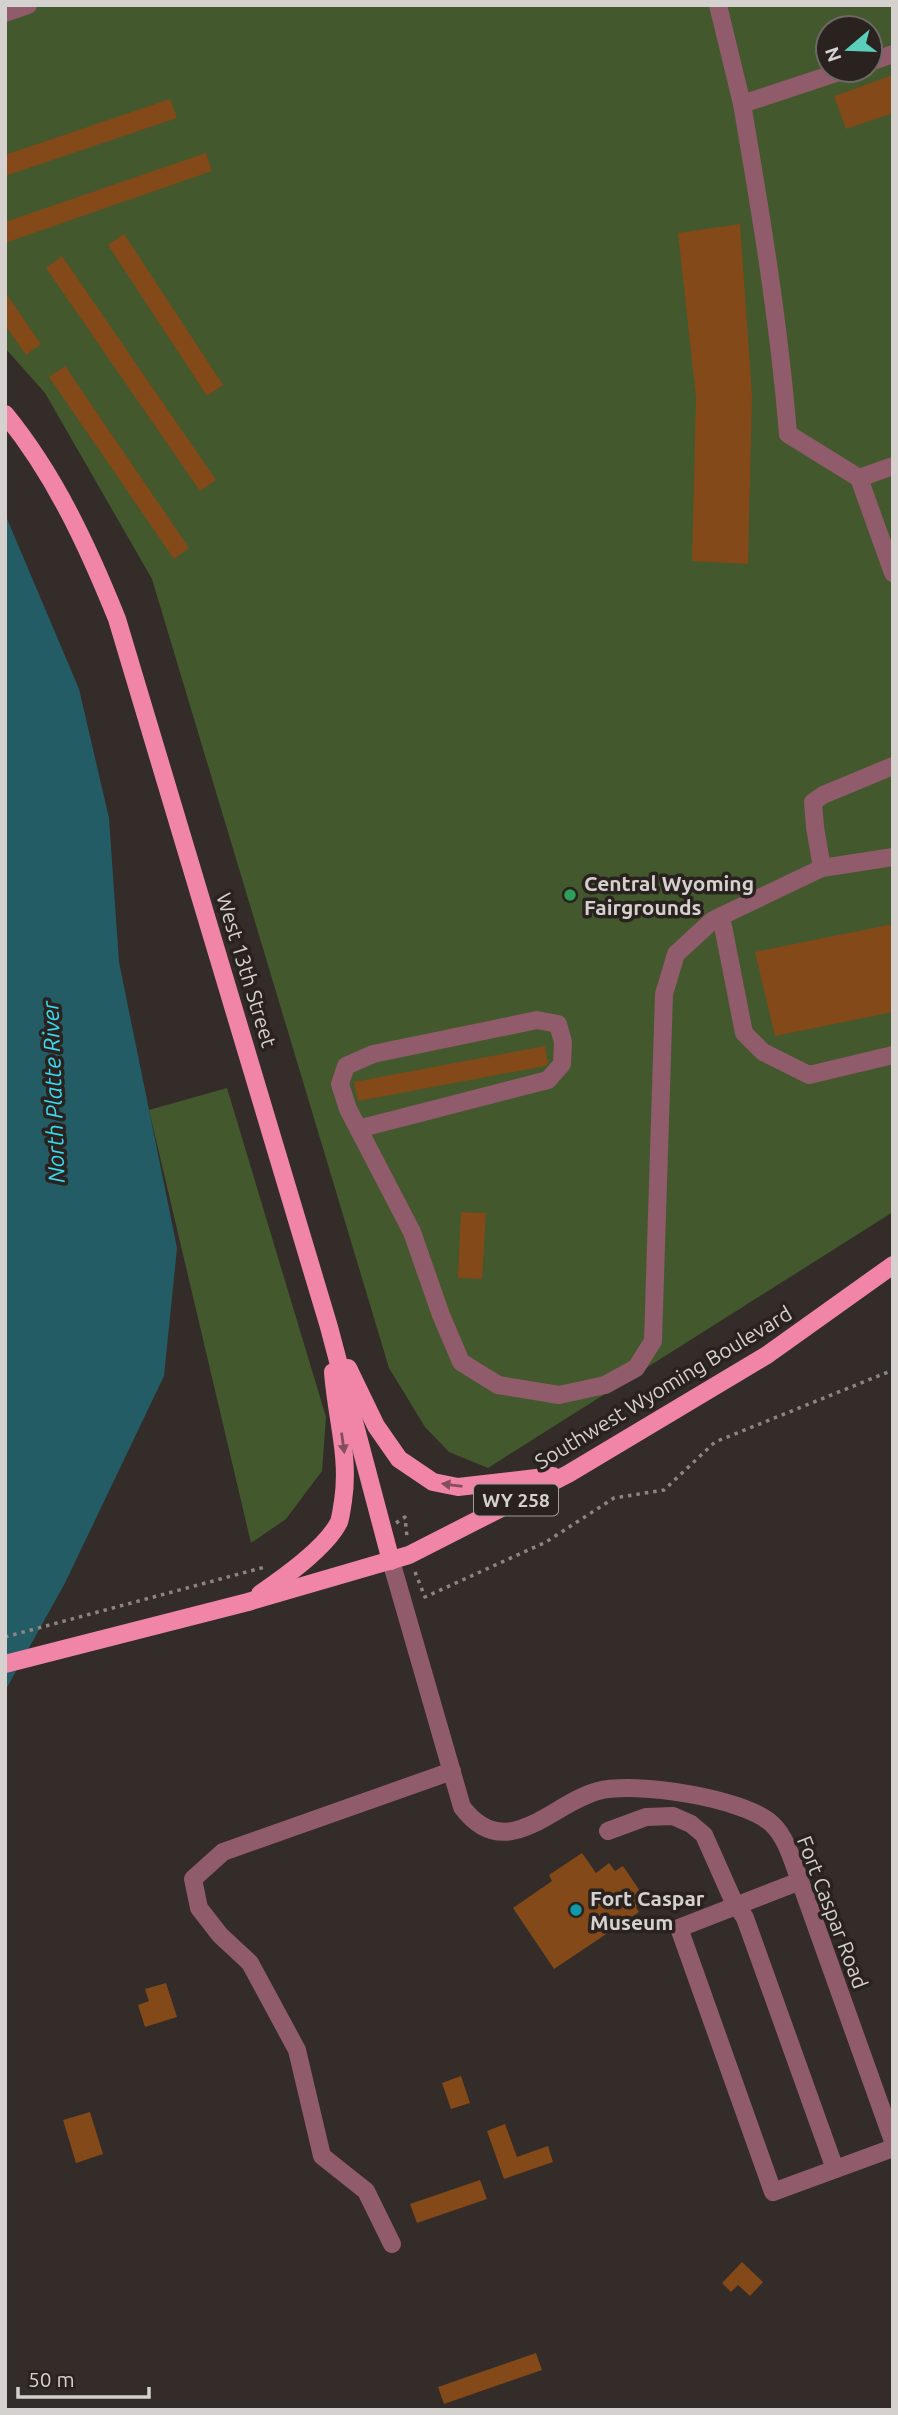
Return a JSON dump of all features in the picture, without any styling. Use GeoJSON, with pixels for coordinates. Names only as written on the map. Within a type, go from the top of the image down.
{"type":"FeatureCollection","features":[{"type":"Feature","properties":{"kind":"main road","name":"West 13th Street"},"geometry":{"type":"LineString","coordinates":[[5,414],[42,464],[69,513],[96,566],[117,619],[329,1327],[391,1561]]}},
{"type":"Feature","properties":{"kind":"main road","name":"Southwest Wyoming Boulevard"},"geometry":{"type":"LineString","coordinates":[[5,1664],[248,1602],[409,1555],[568,1474],[766,1355],[893,1265]]}},
{"type":"Feature","properties":{"kind":"main road"},"geometry":{"type":"LineString","coordinates":[[329,1327],[376,1426],[399,1458],[433,1482],[458,1487],[568,1474]]}},
{"type":"Feature","properties":{"kind":"main road"},"geometry":{"type":"LineString","coordinates":[[248,1602],[291,1571],[323,1542],[339,1521],[344,1490],[345,1450],[335,1395],[329,1327]]}},
{"type":"Feature","properties":{"kind":"street"},"geometry":{"type":"LineString","coordinates":[[5,13],[28,5]]}},
{"type":"Feature","properties":{"kind":"street"},"geometry":{"type":"LineString","coordinates":[[718,5],[742,104],[765,238],[784,379],[788,433],[859,478],[893,573]]}},
{"type":"Feature","properties":{"kind":"street"},"geometry":{"type":"LineString","coordinates":[[742,104],[814,80]]}},
{"type":"Feature","properties":{"kind":"street"},"geometry":{"type":"LineString","coordinates":[[859,478],[893,466]]}},
{"type":"Feature","properties":{"kind":"street"},"geometry":{"type":"LineString","coordinates":[[822,868],[813,802],[823,795],[893,766]]}},
{"type":"Feature","properties":{"kind":"street"},"geometry":{"type":"LineString","coordinates":[[358,1129],[548,1080],[562,1064],[563,1042],[558,1024],[537,1020],[373,1054],[346,1066],[340,1084],[348,1109],[358,1129],[412,1232],[441,1315],[461,1362],[498,1385],[559,1395],[605,1385],[636,1368],[653,1341],[664,994],[676,954],[713,920],[822,868],[893,857]]}},
{"type":"Feature","properties":{"kind":"street"},"geometry":{"type":"LineString","coordinates":[[721,916],[744,1033],[763,1052],[809,1075],[893,1055]]}},
{"type":"Feature","properties":{"kind":"street","name":"Fort Caspar Road"},"geometry":{"type":"LineString","coordinates":[[391,1561],[462,1808],[473,1822],[489,1830],[526,1828],[595,1791],[612,1788],[656,1789],[736,1805],[757,1812],[774,1826],[785,1844],[800,1881],[893,2141]]}},
{"type":"Feature","properties":{"kind":"street"},"geometry":{"type":"LineString","coordinates":[[392,2244],[366,2191],[322,2155],[297,2050],[250,1963],[220,1935],[199,1908],[193,1879],[223,1852],[452,1771]]}},
{"type":"Feature","properties":{"kind":"street"},"geometry":{"type":"LineString","coordinates":[[608,1831],[646,1817],[673,1816],[691,1824],[704,1835],[744,1918],[835,2169]]}},
{"type":"Feature","properties":{"kind":"street"},"geometry":{"type":"LineString","coordinates":[[800,1881],[679,1928],[773,2192],[893,2148]]}},
{"type":"Feature","properties":{"kind":"path"},"geometry":{"type":"LineString","coordinates":[[425,1597],[546,1542],[614,1498],[664,1490],[715,1442],[893,1370]]}},
{"type":"Feature","properties":{"kind":"path"},"geometry":{"type":"LineString","coordinates":[[5,1637],[106,1610]]}},
{"type":"Feature","properties":{"kind":"green space","name":"Central Wyoming Fairgrounds"},"geometry":{"type":"Polygon","coordinates":[[[17,5],[893,5],[893,1212],[488,1468],[449,1452],[425,1427],[389,1368],[152,579],[45,393],[5,348],[5,9],[17,5]]]}},
{"type":"Feature","properties":{"kind":"green space"},"geometry":{"type":"Polygon","coordinates":[[[227,1088],[326,1417],[322,1471],[286,1519],[251,1543],[149,1110],[227,1088]]]}},
{"type":"Feature","properties":{"kind":"water","name":"North Platte River"},"geometry":{"type":"Polygon","coordinates":[[[5,514],[79,689],[109,818],[119,962],[177,1248],[164,1376],[65,1583],[5,1691],[5,514]]]}},
{"type":"Feature","properties":{"kind":"building"},"geometry":{"type":"Polygon","coordinates":[[[893,75],[893,113],[846,129],[834,96],[868,84],[884,84],[884,78],[893,75]]]}},
{"type":"Feature","properties":{"kind":"building"},"geometry":{"type":"Polygon","coordinates":[[[170,99],[177,118],[5,176],[5,155],[170,99]]]}},
{"type":"Feature","properties":{"kind":"building"},"geometry":{"type":"Polygon","coordinates":[[[206,153],[212,171],[5,243],[5,222],[206,153]]]}},
{"type":"Feature","properties":{"kind":"building"},"geometry":{"type":"Polygon","coordinates":[[[740,224],[752,395],[748,564],[692,561],[696,397],[678,233],[740,224]]]}},
{"type":"Feature","properties":{"kind":"building"},"geometry":{"type":"Polygon","coordinates":[[[124,234],[223,385],[207,396],[108,245],[124,234]]]}},
{"type":"Feature","properties":{"kind":"building"},"geometry":{"type":"Polygon","coordinates":[[[62,256],[216,480],[200,491],[46,268],[62,256]]]}},
{"type":"Feature","properties":{"kind":"building"},"geometry":{"type":"Polygon","coordinates":[[[5,292],[41,344],[26,355],[5,325],[5,292]]]}},
{"type":"Feature","properties":{"kind":"building"},"geometry":{"type":"Polygon","coordinates":[[[65,366],[189,548],[174,559],[49,377],[65,366]]]}},
{"type":"Feature","properties":{"kind":"building"},"geometry":{"type":"Polygon","coordinates":[[[893,924],[893,1012],[775,1036],[755,952],[893,924]]]}},
{"type":"Feature","properties":{"kind":"building"},"geometry":{"type":"Polygon","coordinates":[[[545,1046],[548,1063],[545,1066],[358,1101],[354,1082],[545,1046]]]}},
{"type":"Feature","properties":{"kind":"building"},"geometry":{"type":"Polygon","coordinates":[[[461,1212],[486,1213],[482,1279],[458,1278],[461,1212]]]}},
{"type":"Feature","properties":{"kind":"building","name":"Fort Caspar Museum"},"geometry":{"type":"Polygon","coordinates":[[[582,1853],[596,1873],[609,1863],[615,1871],[623,1866],[646,1900],[636,1907],[639,1912],[554,1969],[513,1908],[552,1881],[549,1875],[582,1853]]]}},
{"type":"Feature","properties":{"kind":"building"},"geometry":{"type":"Polygon","coordinates":[[[166,1983],[177,2017],[145,2027],[138,2005],[149,2001],[145,1989],[166,1983]]]}},
{"type":"Feature","properties":{"kind":"building"},"geometry":{"type":"Polygon","coordinates":[[[461,2076],[470,2103],[451,2109],[442,2083],[461,2076]]]}},
{"type":"Feature","properties":{"kind":"building"},"geometry":{"type":"Polygon","coordinates":[[[90,2112],[103,2154],[76,2163],[63,2120],[90,2112]]]}},
{"type":"Feature","properties":{"kind":"building"},"geometry":{"type":"Polygon","coordinates":[[[505,2124],[517,2157],[548,2146],[553,2162],[504,2179],[487,2131],[505,2124]]]}},
{"type":"Feature","properties":{"kind":"building"},"geometry":{"type":"Polygon","coordinates":[[[480,2180],[487,2199],[417,2223],[410,2204],[480,2180]]]}},
{"type":"Feature","properties":{"kind":"building"},"geometry":{"type":"Polygon","coordinates":[[[742,2262],[763,2282],[750,2296],[738,2285],[731,2292],[722,2283],[742,2262]]]}},
{"type":"Feature","properties":{"kind":"building"},"geometry":{"type":"Polygon","coordinates":[[[536,2353],[542,2370],[444,2404],[438,2387],[536,2353]]]}},
{"type":"Feature","properties":{"kind":"place","name":"Central Wyoming Fairgrounds"},"geometry":{"type":"Point","coordinates":[570,895]}},
{"type":"Feature","properties":{"kind":"place","name":"Fort Caspar Museum"},"geometry":{"type":"Point","coordinates":[576,1910]}}]}
